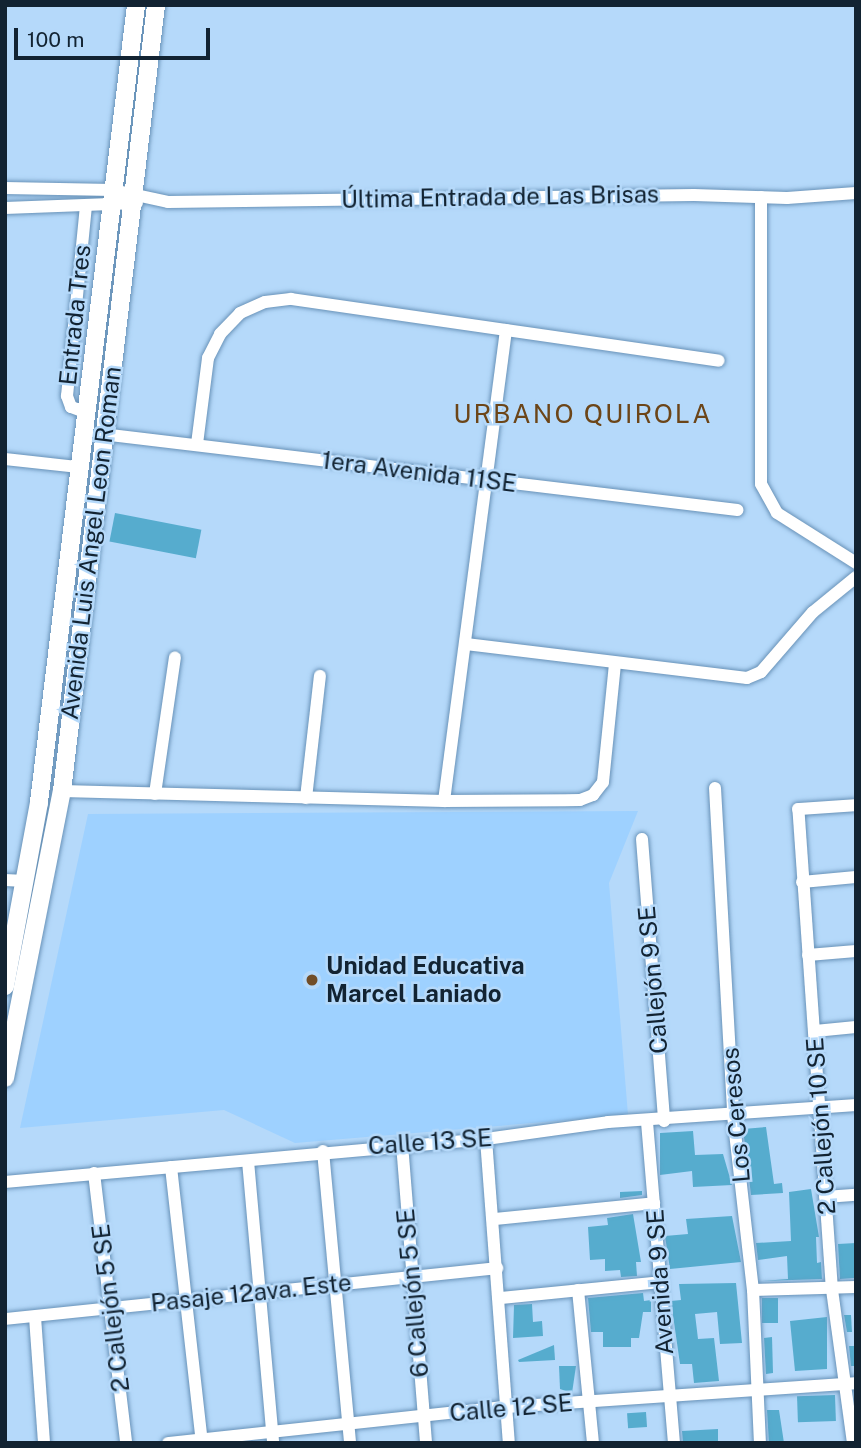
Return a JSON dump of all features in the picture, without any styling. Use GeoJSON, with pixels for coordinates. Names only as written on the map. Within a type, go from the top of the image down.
{"type":"FeatureCollection","features":[{"type":"Feature","properties":{"kind":"main road","name":"Avenida Luis Angel Leon Roman"},"geometry":{"type":"LineString","coordinates":[[5,986],[46,751],[77,467],[136,5]]}},
{"type":"Feature","properties":{"kind":"main road","name":"Avenida Luis Angel Leon Roman"},"geometry":{"type":"LineString","coordinates":[[5,1078],[62,791],[102,434],[136,199],[156,5]]}},
{"type":"Feature","properties":{"kind":"street","name":"Última Entrada de Las Brisas"},"geometry":{"type":"LineString","coordinates":[[5,188],[136,199],[761,197],[856,193]]}},
{"type":"Feature","properties":{"kind":"street"},"geometry":{"type":"LineString","coordinates":[[761,197],[761,484],[777,513],[856,563]]}},
{"type":"Feature","properties":{"kind":"street","name":"Última Entrada de Las Brisas"},"geometry":{"type":"LineString","coordinates":[[5,208],[86,207],[112,198]]}},
{"type":"Feature","properties":{"kind":"street","name":"Entrada Tres"},"geometry":{"type":"LineString","coordinates":[[85,412],[71,407],[67,396],[86,207]]}},
{"type":"Feature","properties":{"kind":"street"},"geometry":{"type":"LineString","coordinates":[[197,444],[208,358],[220,334],[240,313],[265,302],[291,299],[719,360]]}},
{"type":"Feature","properties":{"kind":"street"},"geometry":{"type":"LineString","coordinates":[[444,802],[506,330]]}},
{"type":"Feature","properties":{"kind":"street","name":"1era Avenida 11SE"},"geometry":{"type":"LineString","coordinates":[[102,434],[737,510]]}},
{"type":"Feature","properties":{"kind":"street"},"geometry":{"type":"LineString","coordinates":[[5,459],[77,467]]}},
{"type":"Feature","properties":{"kind":"street"},"geometry":{"type":"LineString","coordinates":[[466,644],[747,678],[761,672],[813,612],[856,577]]}},
{"type":"Feature","properties":{"kind":"street"},"geometry":{"type":"LineString","coordinates":[[155,794],[175,657]]}},
{"type":"Feature","properties":{"kind":"street"},"geometry":{"type":"LineString","coordinates":[[62,791],[444,802],[580,800],[593,795],[603,782],[615,664]]}},
{"type":"Feature","properties":{"kind":"street"},"geometry":{"type":"LineString","coordinates":[[306,798],[320,676]]}},
{"type":"Feature","properties":{"kind":"street","name":"Los Ceresos"},"geometry":{"type":"LineString","coordinates":[[715,788],[733,1115],[753,1290],[755,1389],[760,1443]]}},
{"type":"Feature","properties":{"kind":"street","name":"2 Callejón 10 SE"},"geometry":{"type":"LineString","coordinates":[[853,1443],[851,1383],[832,1290],[799,809],[856,804]]}},
{"type":"Feature","properties":{"kind":"street","name":"Callejón 9 SE"},"geometry":{"type":"LineString","coordinates":[[642,839],[664,1121]]}},
{"type":"Feature","properties":{"kind":"street"},"geometry":{"type":"LineString","coordinates":[[802,882],[856,877]]}},
{"type":"Feature","properties":{"kind":"street"},"geometry":{"type":"LineString","coordinates":[[5,880],[25,881]]}},
{"type":"Feature","properties":{"kind":"street"},"geometry":{"type":"LineString","coordinates":[[808,955],[856,951]]}},
{"type":"Feature","properties":{"kind":"street"},"geometry":{"type":"LineString","coordinates":[[815,1031],[856,1027]]}},
{"type":"Feature","properties":{"kind":"street","name":"Calle 13 SE"},"geometry":{"type":"LineString","coordinates":[[5,1182],[248,1161],[323,1151],[486,1139],[608,1122],[664,1121],[856,1105]]}},
{"type":"Feature","properties":{"kind":"street","name":"Avenida 9 SE"},"geometry":{"type":"LineString","coordinates":[[647,1122],[674,1443]]}},
{"type":"Feature","properties":{"kind":"street"},"geometry":{"type":"LineString","coordinates":[[486,1139],[501,1298],[509,1443]]}},
{"type":"Feature","properties":{"kind":"street","name":"6 Callejón 5 SE"},"geometry":{"type":"LineString","coordinates":[[402,1144],[410,1276],[426,1443]]}},
{"type":"Feature","properties":{"kind":"street"},"geometry":{"type":"LineString","coordinates":[[323,1151],[350,1443]]}},
{"type":"Feature","properties":{"kind":"street"},"geometry":{"type":"LineString","coordinates":[[248,1161],[273,1437]]}},
{"type":"Feature","properties":{"kind":"street"},"geometry":{"type":"LineString","coordinates":[[171,1167],[202,1441]]}},
{"type":"Feature","properties":{"kind":"street","name":"2 Callejón 5 SE"},"geometry":{"type":"LineString","coordinates":[[94,1173],[113,1307],[126,1443]]}},
{"type":"Feature","properties":{"kind":"street"},"geometry":{"type":"LineString","coordinates":[[825,1198],[856,1195]]}},
{"type":"Feature","properties":{"kind":"street"},"geometry":{"type":"LineString","coordinates":[[495,1219],[654,1203]]}},
{"type":"Feature","properties":{"kind":"street","name":"Pasaje 12ava. Este"},"geometry":{"type":"LineString","coordinates":[[5,1319],[497,1268]]}},
{"type":"Feature","properties":{"kind":"street"},"geometry":{"type":"LineString","coordinates":[[501,1298],[660,1282]]}},
{"type":"Feature","properties":{"kind":"street"},"geometry":{"type":"LineString","coordinates":[[753,1290],[832,1290],[856,1287]]}},
{"type":"Feature","properties":{"kind":"street"},"geometry":{"type":"LineString","coordinates":[[578,1290],[593,1443]]}},
{"type":"Feature","properties":{"kind":"street"},"geometry":{"type":"LineString","coordinates":[[35,1317],[44,1443]]}},
{"type":"Feature","properties":{"kind":"street","name":"Calle 12 SE"},"geometry":{"type":"LineString","coordinates":[[167,1443],[273,1437],[348,1424],[505,1408],[851,1383]]}},
{"type":"Feature","properties":{"kind":"shaded area"},"geometry":{"type":"Polygon","coordinates":[[[638,811],[609,883],[628,1115],[295,1143],[224,1110],[20,1128],[88,814],[638,811]]]}},
{"type":"Feature","properties":{"kind":"building"},"geometry":{"type":"Polygon","coordinates":[[[115,513],[201,530],[196,558],[109,541],[115,513]]]}},
{"type":"Feature","properties":{"kind":"building"},"geometry":{"type":"Polygon","coordinates":[[[766,1127],[774,1184],[782,1183],[783,1193],[751,1195],[743,1129],[766,1127]]]}},
{"type":"Feature","properties":{"kind":"building"},"geometry":{"type":"Polygon","coordinates":[[[693,1131],[695,1155],[723,1154],[732,1185],[693,1187],[692,1171],[660,1175],[660,1133],[693,1131]]]}},
{"type":"Feature","properties":{"kind":"building"},"geometry":{"type":"Polygon","coordinates":[[[811,1189],[819,1237],[816,1237],[817,1263],[821,1262],[822,1279],[761,1281],[788,1279],[787,1256],[758,1260],[756,1243],[791,1241],[789,1192],[811,1189]]]}},
{"type":"Feature","properties":{"kind":"building"},"geometry":{"type":"Polygon","coordinates":[[[642,1191],[642,1195],[620,1198],[620,1192],[642,1191]]]}},
{"type":"Feature","properties":{"kind":"building"},"geometry":{"type":"Polygon","coordinates":[[[633,1214],[641,1262],[636,1262],[637,1276],[621,1277],[620,1270],[605,1271],[605,1259],[590,1260],[588,1227],[608,1225],[607,1218],[633,1214]]]}},
{"type":"Feature","properties":{"kind":"building"},"geometry":{"type":"Polygon","coordinates":[[[732,1216],[741,1262],[670,1269],[665,1236],[688,1234],[686,1219],[732,1216]]]}},
{"type":"Feature","properties":{"kind":"building"},"geometry":{"type":"Polygon","coordinates":[[[856,1243],[854,1278],[840,1279],[838,1244],[856,1243]]]}},
{"type":"Feature","properties":{"kind":"building"},"geometry":{"type":"Polygon","coordinates":[[[736,1283],[742,1343],[720,1344],[717,1312],[695,1314],[698,1339],[714,1338],[719,1381],[694,1383],[692,1364],[680,1364],[671,1301],[681,1300],[679,1284],[736,1283]]]}},
{"type":"Feature","properties":{"kind":"building"},"geometry":{"type":"Polygon","coordinates":[[[643,1293],[644,1301],[651,1300],[651,1312],[643,1312],[639,1338],[631,1338],[631,1347],[603,1347],[603,1332],[591,1332],[588,1298],[643,1293]]]}},
{"type":"Feature","properties":{"kind":"building"},"geometry":{"type":"Polygon","coordinates":[[[762,1298],[778,1298],[778,1323],[762,1323],[762,1298]]]}},
{"type":"Feature","properties":{"kind":"building"},"geometry":{"type":"Polygon","coordinates":[[[532,1304],[533,1322],[542,1321],[543,1336],[513,1338],[514,1305],[532,1304]]]}},
{"type":"Feature","properties":{"kind":"building"},"geometry":{"type":"Polygon","coordinates":[[[844,1315],[851,1315],[852,1332],[847,1332],[844,1315]]]}},
{"type":"Feature","properties":{"kind":"building"},"geometry":{"type":"Polygon","coordinates":[[[827,1317],[827,1369],[795,1371],[790,1321],[827,1317]]]}},
{"type":"Feature","properties":{"kind":"building"},"geometry":{"type":"Polygon","coordinates":[[[772,1337],[773,1373],[766,1374],[764,1338],[772,1337]]]}},
{"type":"Feature","properties":{"kind":"building"},"geometry":{"type":"Polygon","coordinates":[[[554,1345],[555,1360],[518,1360],[554,1345]]]}},
{"type":"Feature","properties":{"kind":"building"},"geometry":{"type":"Polygon","coordinates":[[[849,1346],[856,1346],[856,1366],[851,1366],[849,1346]]]}},
{"type":"Feature","properties":{"kind":"building"},"geometry":{"type":"Polygon","coordinates":[[[559,1366],[576,1366],[572,1393],[560,1389],[559,1366]]]}},
{"type":"Feature","properties":{"kind":"building"},"geometry":{"type":"Polygon","coordinates":[[[835,1395],[836,1421],[798,1422],[797,1396],[835,1395]]]}},
{"type":"Feature","properties":{"kind":"building"},"geometry":{"type":"Polygon","coordinates":[[[767,1410],[779,1410],[784,1443],[769,1443],[767,1410]]]}},
{"type":"Feature","properties":{"kind":"building"},"geometry":{"type":"Polygon","coordinates":[[[646,1412],[647,1427],[628,1428],[627,1413],[646,1412]]]}},
{"type":"Feature","properties":{"kind":"building"},"geometry":{"type":"Polygon","coordinates":[[[718,1429],[718,1443],[683,1443],[682,1431],[718,1429]]]}},
{"type":"Feature","properties":{"kind":"place","name":"Unidad Educativa Marcel Laniado"},"geometry":{"type":"Point","coordinates":[312,980]}},
{"type":"Feature","properties":{"kind":"district","name":"URBANO QUIROLA"},"geometry":{"type":"Point","coordinates":[583,414]}}]}
